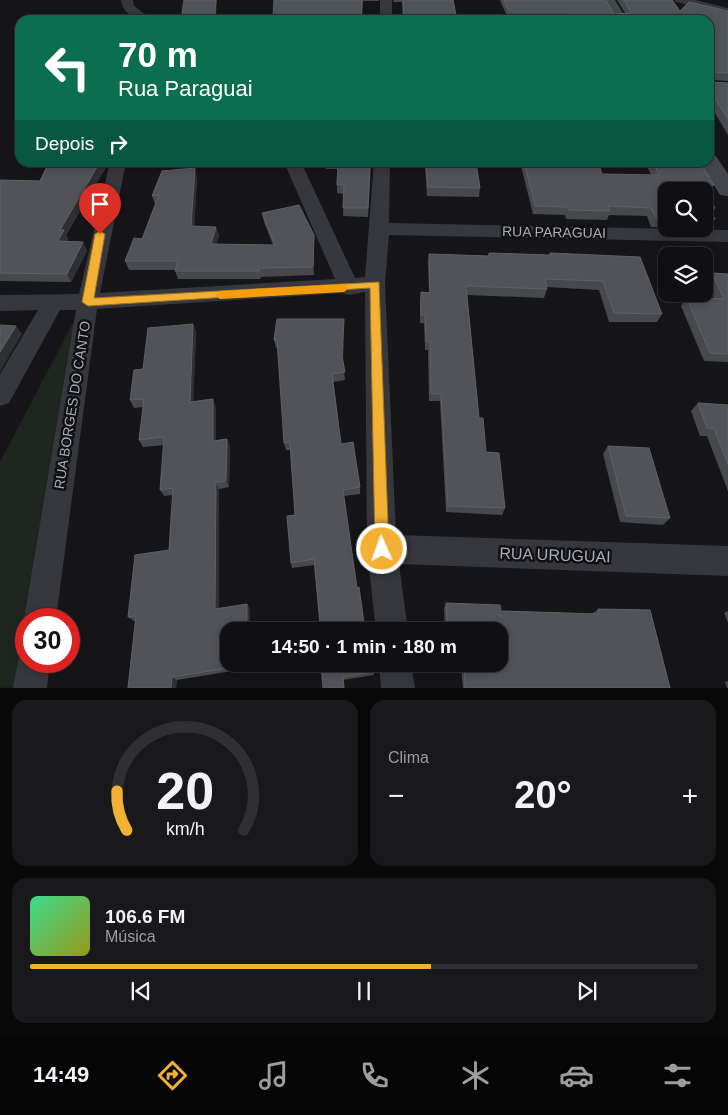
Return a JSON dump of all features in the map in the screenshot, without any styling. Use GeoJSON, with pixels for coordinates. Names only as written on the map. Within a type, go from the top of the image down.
{"type":"FeatureCollection","features":[{"type":"Feature","properties":{"kind":"street"},"geometry":{"type":"LineString","coordinates":[[386,0],[386,15]]}},
{"type":"Feature","properties":{"kind":"street"},"geometry":{"type":"LineString","coordinates":[[608,0],[617,15]]}},
{"type":"Feature","properties":{"kind":"street"},"geometry":{"type":"LineString","coordinates":[[680,0],[728,11]]}},
{"type":"Feature","properties":{"kind":"street"},"geometry":{"type":"LineString","coordinates":[[128,4],[140,15]]}},
{"type":"Feature","properties":{"kind":"street","name":"RUA BORGES DO CANTO"},"geometry":{"type":"LineString","coordinates":[[42,608],[88,302],[100,234],[117,167]]}},
{"type":"Feature","properties":{"kind":"street"},"geometry":{"type":"LineString","coordinates":[[294,167],[349,288]]}},
{"type":"Feature","properties":{"kind":"street"},"geometry":{"type":"LineString","coordinates":[[382,167],[380,230],[375,284],[382,549],[391,622]]}},
{"type":"Feature","properties":{"kind":"street"},"geometry":{"type":"LineString","coordinates":[[713,167],[728,190]]}},
{"type":"Feature","properties":{"kind":"street","name":"RUA PARAGUAI"},"geometry":{"type":"LineString","coordinates":[[380,230],[728,236]]}},
{"type":"Feature","properties":{"kind":"street"},"geometry":{"type":"LineString","coordinates":[[0,303],[88,302],[349,288],[375,284]]}},
{"type":"Feature","properties":{"kind":"street"},"geometry":{"type":"LineString","coordinates":[[0,396],[53,303]]}},
{"type":"Feature","properties":{"kind":"street","name":"RUA URUGUAI"},"geometry":{"type":"LineString","coordinates":[[382,549],[728,561]]}},
{"type":"Feature","properties":{"kind":"street"},"geometry":{"type":"LineString","coordinates":[[396,672],[398,688]]}},
{"type":"Feature","properties":{"kind":"street"},"geometry":{"type":"LineString","coordinates":[[30,688],[32,673]]}},
{"type":"Feature","properties":{"kind":"shaded area"},"geometry":{"type":"Polygon","coordinates":[[[75,319],[28,608],[15,608],[15,673],[19,673],[17,687],[0,688],[0,462],[75,319]]]}},
{"type":"Feature","properties":{"kind":"building"},"geometry":{"type":"Polygon","coordinates":[[[184,0],[216,0],[216,15],[182,15],[184,0]]]}},
{"type":"Feature","properties":{"kind":"building"},"geometry":{"type":"Polygon","coordinates":[[[274,0],[362,0],[361,15],[273,15],[274,0]]]}},
{"type":"Feature","properties":{"kind":"building"},"geometry":{"type":"Polygon","coordinates":[[[403,0],[453,0],[456,15],[404,15],[403,0]]]}},
{"type":"Feature","properties":{"kind":"building"},"geometry":{"type":"Polygon","coordinates":[[[504,0],[606,0],[614,14],[631,13],[624,0],[672,0],[680,11],[689,2],[728,11],[728,73],[714,72],[714,15],[571,15],[570,12],[509,12],[504,0]]]}},
{"type":"Feature","properties":{"kind":"building"},"geometry":{"type":"Polygon","coordinates":[[[714,82],[728,83],[728,119],[714,97],[714,82]]]}},
{"type":"Feature","properties":{"kind":"building"},"geometry":{"type":"Polygon","coordinates":[[[47,167],[97,167],[60,230],[64,230],[58,241],[83,242],[67,274],[0,273],[0,180],[40,181],[47,167]]]}},
{"type":"Feature","properties":{"kind":"building"},"geometry":{"type":"Polygon","coordinates":[[[338,167],[370,167],[368,208],[343,208],[344,185],[337,185],[338,167]]]}},
{"type":"Feature","properties":{"kind":"building"},"geometry":{"type":"Polygon","coordinates":[[[426,167],[477,167],[480,188],[428,187],[426,167]]]}},
{"type":"Feature","properties":{"kind":"building"},"geometry":{"type":"Polygon","coordinates":[[[525,167],[600,167],[602,174],[659,175],[655,167],[703,167],[712,182],[658,182],[658,218],[656,218],[651,208],[608,206],[610,211],[569,210],[567,207],[535,206],[525,167]]]}},
{"type":"Feature","properties":{"kind":"building"},"geometry":{"type":"Polygon","coordinates":[[[195,168],[191,226],[216,227],[211,244],[275,245],[262,213],[299,205],[314,235],[313,267],[259,268],[259,271],[175,271],[178,261],[125,261],[134,238],[142,239],[159,195],[152,196],[162,171],[195,168]]]}},
{"type":"Feature","properties":{"kind":"building"},"geometry":{"type":"Polygon","coordinates":[[[489,253],[550,255],[550,253],[640,257],[662,314],[614,313],[603,281],[545,279],[547,289],[466,286],[479,418],[483,418],[486,452],[499,453],[505,508],[448,506],[441,394],[431,393],[430,342],[426,342],[425,315],[421,315],[421,292],[430,293],[429,254],[489,256],[489,253]]]}},
{"type":"Feature","properties":{"kind":"building"},"geometry":{"type":"Polygon","coordinates":[[[713,273],[728,274],[728,354],[710,353],[688,302],[713,302],[713,298],[724,299],[713,273]]]}},
{"type":"Feature","properties":{"kind":"building"},"geometry":{"type":"Polygon","coordinates":[[[277,319],[344,319],[342,356],[345,372],[332,374],[341,444],[353,442],[360,487],[343,490],[364,622],[320,622],[314,559],[291,563],[287,516],[295,515],[290,442],[284,443],[277,340],[274,340],[277,319]]]}},
{"type":"Feature","properties":{"kind":"building"},"geometry":{"type":"Polygon","coordinates":[[[193,324],[190,402],[213,399],[213,441],[227,439],[226,481],[216,482],[215,609],[247,604],[247,622],[220,622],[220,669],[172,677],[171,688],[128,688],[136,616],[128,617],[135,555],[169,550],[173,488],[160,490],[164,437],[139,440],[144,399],[130,400],[134,370],[143,369],[148,328],[193,324]]]}},
{"type":"Feature","properties":{"kind":"building"},"geometry":{"type":"Polygon","coordinates":[[[0,325],[16,326],[0,352],[0,325]]]}},
{"type":"Feature","properties":{"kind":"building"},"geometry":{"type":"Polygon","coordinates":[[[698,403],[728,405],[728,464],[714,429],[707,428],[698,403]]]}},
{"type":"Feature","properties":{"kind":"building"},"geometry":{"type":"Polygon","coordinates":[[[608,446],[649,448],[670,518],[626,516],[608,446]]]}},
{"type":"Feature","properties":{"kind":"building"},"geometry":{"type":"Polygon","coordinates":[[[446,603],[500,605],[501,611],[599,614],[598,609],[650,610],[670,688],[465,688],[464,672],[508,672],[508,622],[447,622],[446,603]]]}},
{"type":"Feature","properties":{"kind":"building"},"geometry":{"type":"Polygon","coordinates":[[[322,672],[374,672],[343,677],[344,688],[323,688],[322,672]]]}},
{"type":"Feature","properties":{"kind":"slow traffic"},"geometry":{"type":"LineString","coordinates":[[220,295],[344,288]]}},
{"type":"Feature","properties":{"kind":"route"},"geometry":{"type":"LineString","coordinates":[[100,234],[88,302],[349,288],[375,284],[382,549]]}}]}
